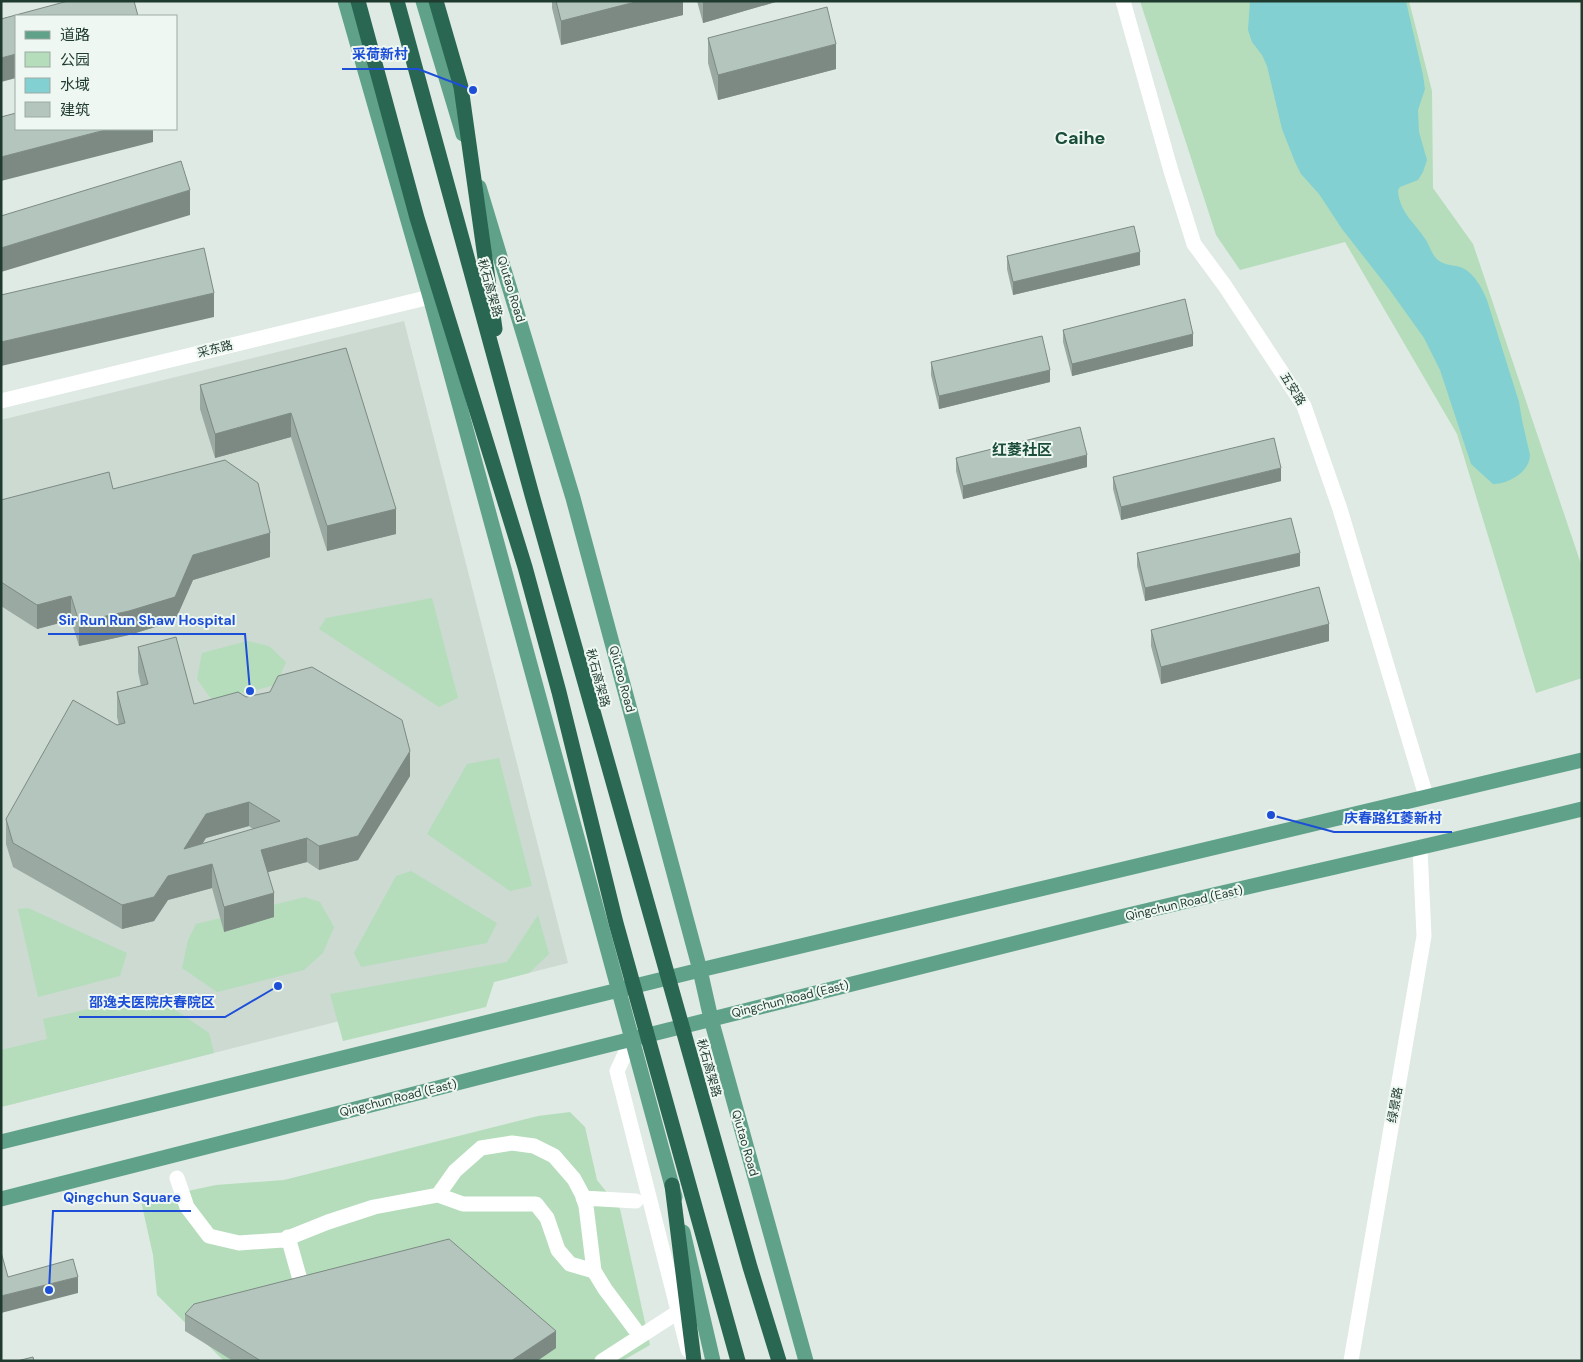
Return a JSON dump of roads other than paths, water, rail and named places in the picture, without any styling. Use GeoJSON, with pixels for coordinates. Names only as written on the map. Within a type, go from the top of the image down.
{"type":"FeatureCollection","features":[{"type":"Feature","properties":{"kind":"highway"},"geometry":{"type":"LineString","coordinates":[[358,1],[417,218],[525,567],[559,692],[616,923],[738,1361]]}},
{"type":"Feature","properties":{"kind":"highway","name":"秋石高架路"},"geometry":{"type":"LineString","coordinates":[[397,1],[605,760],[750,1267],[779,1361]]}},
{"type":"Feature","properties":{"kind":"highway"},"geometry":{"type":"LineString","coordinates":[[436,1],[461,87],[503,388]]}},
{"type":"Feature","properties":{"kind":"highway"},"geometry":{"type":"LineString","coordinates":[[672,1185],[693,1361]]}},
{"type":"Feature","properties":{"kind":"main road"},"geometry":{"type":"LineString","coordinates":[[345,1],[430,297],[672,1185],[713,1361]]}},
{"type":"Feature","properties":{"kind":"main road","name":"Qiutao Road"},"geometry":{"type":"LineString","coordinates":[[423,1],[573,498],[700,970],[711,1018],[806,1361]]}},
{"type":"Feature","properties":{"kind":"main road"},"geometry":{"type":"LineString","coordinates":[[1,1142],[700,970],[1582,760]]}},
{"type":"Feature","properties":{"kind":"main road","name":"Qingchun Road (East)"},"geometry":{"type":"LineString","coordinates":[[1,1199],[711,1018],[1126,916],[1582,809]]}},
{"type":"Feature","properties":{"kind":"street","name":"五安路"},"geometry":{"type":"LineString","coordinates":[[1123,1],[1171,171],[1194,244],[1225,286],[1304,406],[1340,509],[1426,796]]}},
{"type":"Feature","properties":{"kind":"street","name":"采东路"},"geometry":{"type":"LineString","coordinates":[[1,401],[430,297]]}},
{"type":"Feature","properties":{"kind":"street","name":"绿景路"},"geometry":{"type":"LineString","coordinates":[[1352,1361],[1424,936],[1420,848]]}},
{"type":"Feature","properties":{"kind":"street"},"geometry":{"type":"LineString","coordinates":[[632,1038],[617,1071],[678,1312],[693,1361]]}},
{"type":"Feature","properties":{"kind":"street"},"geometry":{"type":"LineString","coordinates":[[438,1195],[454,1171],[481,1148],[512,1143],[534,1146],[554,1156],[574,1179],[586,1206],[594,1271],[640,1336]]}},
{"type":"Feature","properties":{"kind":"street"},"geometry":{"type":"LineString","coordinates":[[177,1178],[187,1207],[209,1236],[239,1244],[283,1240],[374,1207],[438,1195],[463,1204],[536,1204],[547,1218],[558,1250],[570,1264],[594,1271]]}},
{"type":"Feature","properties":{"kind":"street"},"geometry":{"type":"LineString","coordinates":[[583,1198],[636,1201]]}},
{"type":"Feature","properties":{"kind":"street"},"geometry":{"type":"LineString","coordinates":[[288,1237],[300,1276]]}},
{"type":"Feature","properties":{"kind":"street"},"geometry":{"type":"LineString","coordinates":[[602,1361],[678,1312]]}},
{"type":"Feature","properties":{"kind":"water"},"geometry":{"type":"Polygon","coordinates":[[[1250,1],[1406,1],[1425,89],[1418,110],[1419,132],[1427,160],[1418,180],[1400,187],[1398,190],[1399,198],[1404,211],[1426,240],[1436,258],[1443,263],[1465,269],[1473,276],[1487,300],[1519,402],[1530,455],[1526,467],[1517,476],[1505,482],[1493,484],[1471,464],[1440,370],[1424,338],[1342,229],[1319,194],[1301,174],[1282,129],[1267,66],[1262,55],[1252,42],[1248,30],[1250,1]]]}},
{"type":"Feature","properties":{"kind":"place","name":"采荷新村"},"geometry":{"type":"Point","coordinates":[473,90]}},
{"type":"Feature","properties":{"kind":"place","name":"Sir Run Run Shaw Hospital"},"geometry":{"type":"Point","coordinates":[250,691]}},
{"type":"Feature","properties":{"kind":"place","name":"庆春路红菱新村"},"geometry":{"type":"Point","coordinates":[1271,815]}},
{"type":"Feature","properties":{"kind":"place","name":"邵逸夫医院庆春院区"},"geometry":{"type":"Point","coordinates":[278,986]}},
{"type":"Feature","properties":{"kind":"place","name":"Qingchun Square"},"geometry":{"type":"Point","coordinates":[49,1290]}},
{"type":"Feature","properties":{"kind":"district","name":"Caihe"},"geometry":{"type":"Point","coordinates":[1080,138]}},
{"type":"Feature","properties":{"kind":"district","name":"红菱社区"},"geometry":{"type":"Point","coordinates":[1022,450]}}]}
